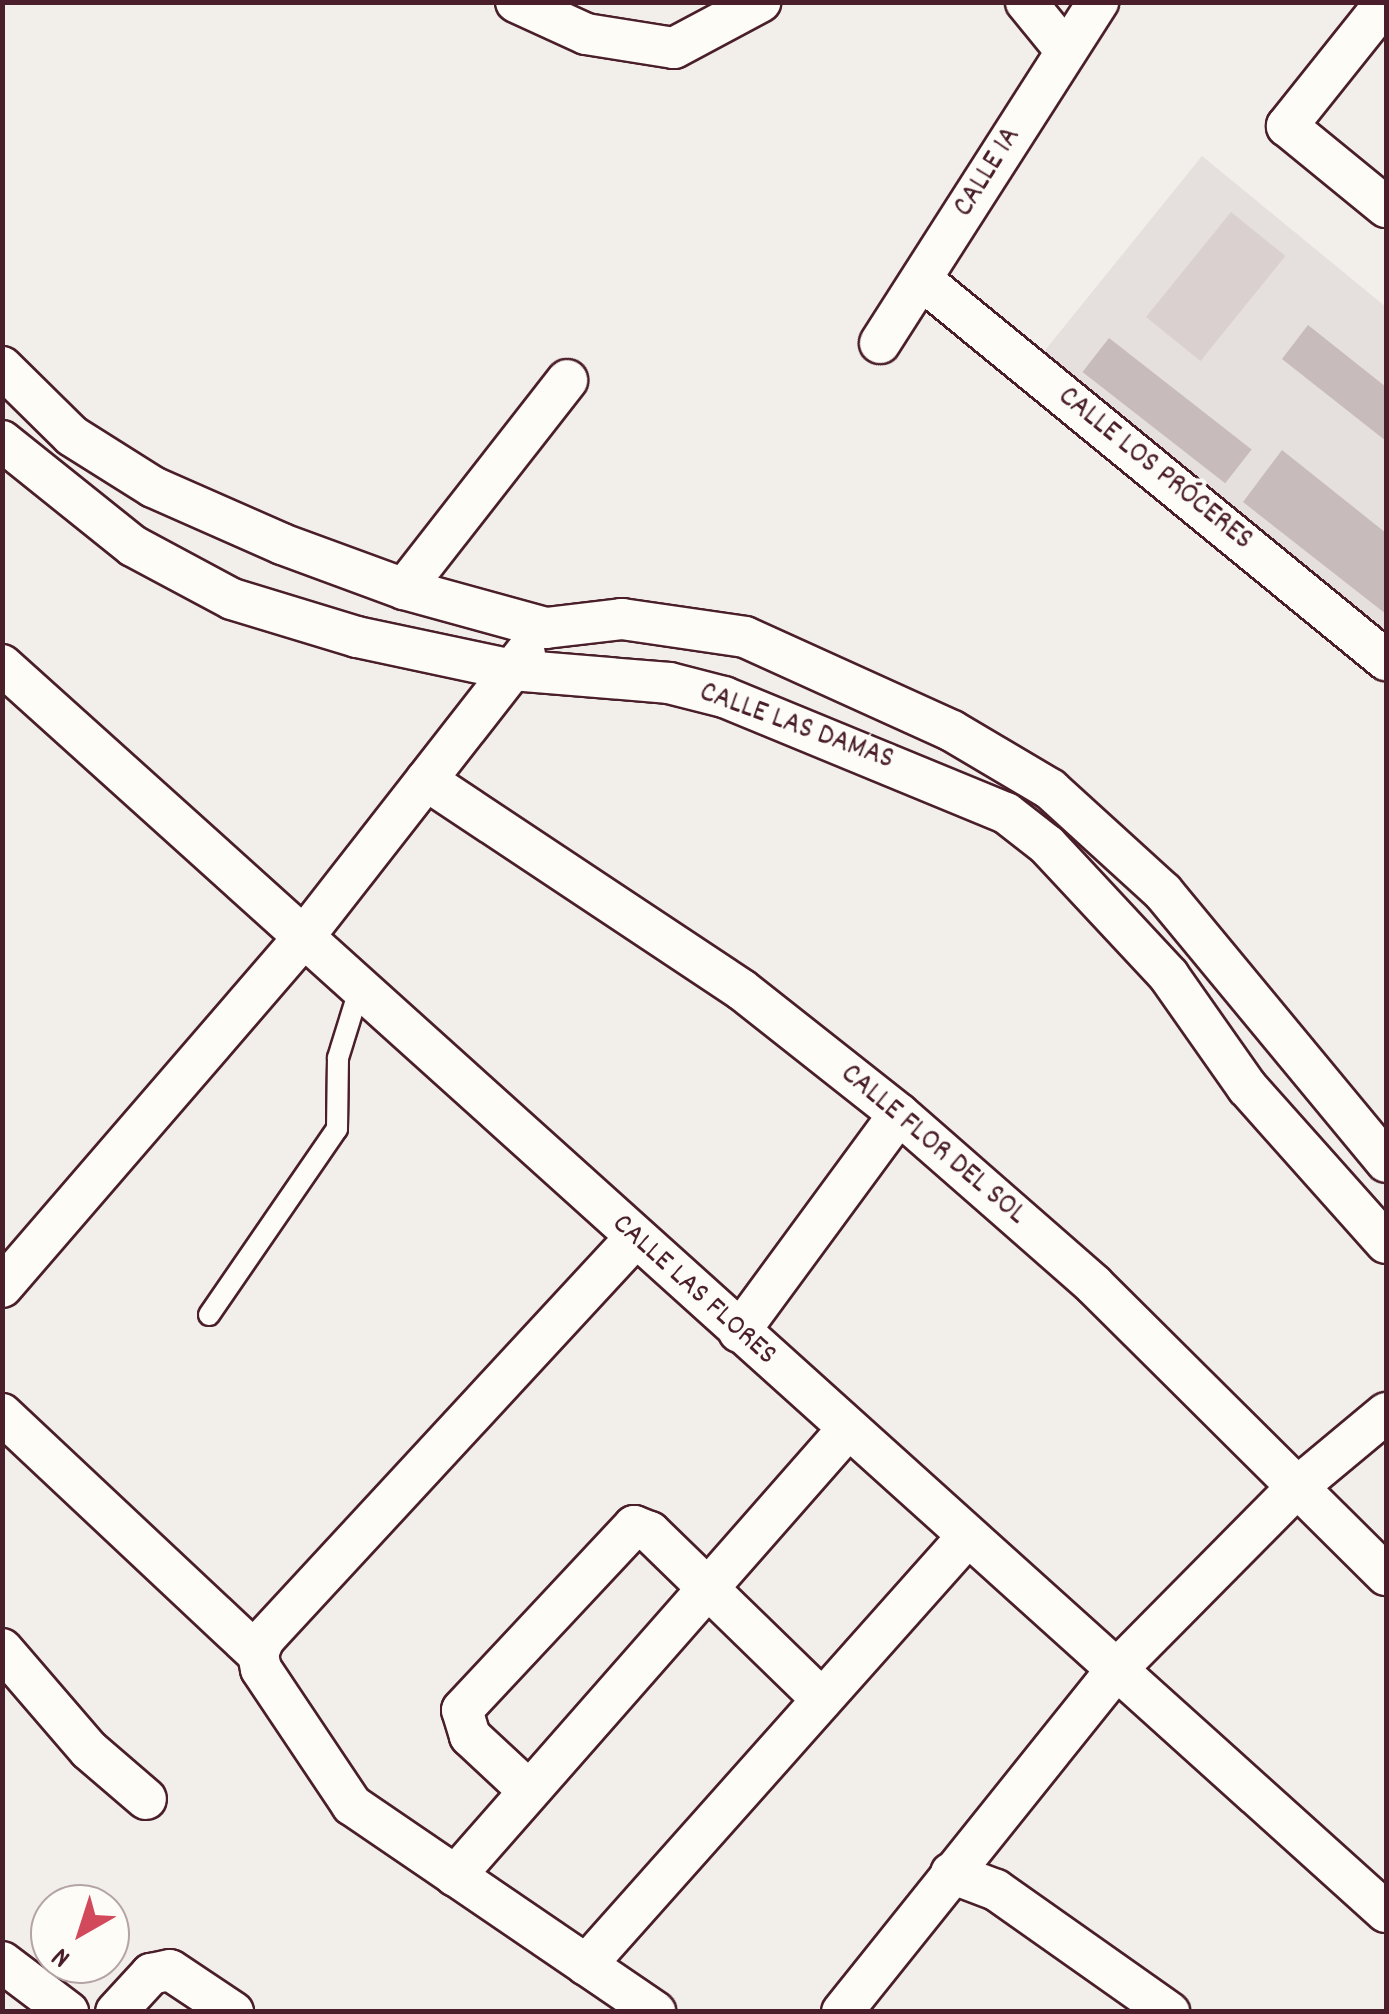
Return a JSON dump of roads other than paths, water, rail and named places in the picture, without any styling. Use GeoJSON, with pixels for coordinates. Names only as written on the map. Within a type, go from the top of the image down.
{"type":"FeatureCollection","features":[{"type":"Feature","properties":{"kind":"street"},"geometry":{"type":"LineString","coordinates":[[516,2],[586,34],[674,48],[760,2]]}},
{"type":"Feature","properties":{"kind":"street"},"geometry":{"type":"LineString","coordinates":[[1026,2],[1066,51]]}},
{"type":"Feature","properties":{"kind":"street","name":"CALLE 1A"},"geometry":{"type":"LineString","coordinates":[[880,343],[1098,2]]}},
{"type":"Feature","properties":{"kind":"street"},"geometry":{"type":"LineString","coordinates":[[1386,2],[1287,126],[1386,208]]}},
{"type":"Feature","properties":{"kind":"street","name":"CALLE LOS PRÓCERES"},"geometry":{"type":"LineString","coordinates":[[922,280],[1386,660]]}},
{"type":"Feature","properties":{"kind":"street","name":"CALLE LAS DAMAS"},"geometry":{"type":"LineString","coordinates":[[2,367],[72,436],[153,488],[404,589],[546,628],[622,619],[745,637],[868,688],[1050,789],[1163,892],[1386,1162]]}},
{"type":"Feature","properties":{"kind":"street"},"geometry":{"type":"LineString","coordinates":[[404,589],[566,380]]}},
{"type":"Feature","properties":{"kind":"street","name":"CALLE LAS DAMAS"},"geometry":{"type":"LineString","coordinates":[[2,440],[132,546],[232,599],[356,636],[512,670],[669,683],[724,696],[828,735],[1028,828],[1168,976],[1247,1087],[1386,1244]]}},
{"type":"Feature","properties":{"kind":"street"},"geometry":{"type":"LineString","coordinates":[[4,1282],[302,939],[546,628]]}},
{"type":"Feature","properties":{"kind":"street","name":"CALLE LAS FLORES"},"geometry":{"type":"LineString","coordinates":[[5,673],[1386,1912]]}},
{"type":"Feature","properties":{"kind":"street","name":"CALLE FLOR DEL SOL"},"geometry":{"type":"LineString","coordinates":[[426,780],[742,990],[899,1114],[1094,1285],[1386,1575]]}},
{"type":"Feature","properties":{"kind":"street"},"geometry":{"type":"LineString","coordinates":[[1028,828],[1050,789]]}},
{"type":"Feature","properties":{"kind":"street"},"geometry":{"type":"LineString","coordinates":[[739,1332],[899,1114]]}},
{"type":"Feature","properties":{"kind":"street"},"geometry":{"type":"LineString","coordinates":[[635,1238],[264,1639],[258,1654],[261,1669],[352,1806],[655,2012]]}},
{"type":"Feature","properties":{"kind":"street"},"geometry":{"type":"LineString","coordinates":[[842,2012],[1116,1670],[1296,1488],[1386,1413]]}},
{"type":"Feature","properties":{"kind":"street"},"geometry":{"type":"LineString","coordinates":[[2,1414],[258,1654]]}},
{"type":"Feature","properties":{"kind":"street"},"geometry":{"type":"LineString","coordinates":[[454,1876],[847,1430]]}},
{"type":"Feature","properties":{"kind":"street"},"geometry":{"type":"LineString","coordinates":[[529,1791],[470,1736],[462,1710],[634,1526],[650,1532],[822,1699]]}},
{"type":"Feature","properties":{"kind":"street"},"geometry":{"type":"LineString","coordinates":[[586,1965],[966,1536]]}},
{"type":"Feature","properties":{"kind":"street"},"geometry":{"type":"LineString","coordinates":[[2,1648],[89,1750],[146,1799]]}},
{"type":"Feature","properties":{"kind":"street"},"geometry":{"type":"LineString","coordinates":[[951,1872],[996,1890],[1169,2012]]}},
{"type":"Feature","properties":{"kind":"street"},"geometry":{"type":"LineString","coordinates":[[2,1962],[68,2012]]}},
{"type":"Feature","properties":{"kind":"street"},"geometry":{"type":"LineString","coordinates":[[116,2012],[151,1974],[170,1970],[233,2012]]}},
{"type":"Feature","properties":{"kind":"lane"},"geometry":{"type":"LineString","coordinates":[[208,1315],[337,1129],[338,1058],[359,990]]}}]}
